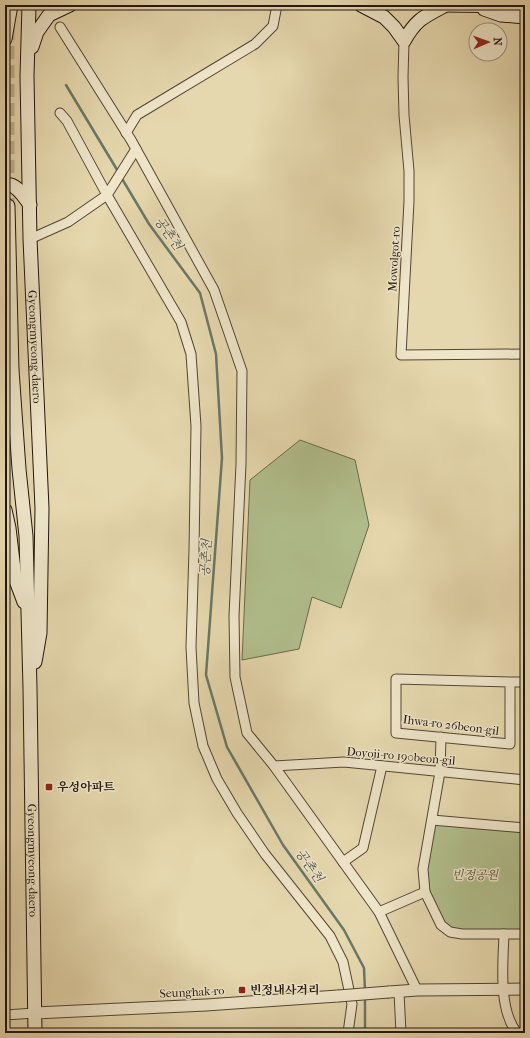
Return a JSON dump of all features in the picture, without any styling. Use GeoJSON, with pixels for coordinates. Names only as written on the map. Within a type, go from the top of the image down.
{"type":"FeatureCollection","features":[{"type":"Feature","properties":{"kind":"main road"},"geometry":{"type":"LineString","coordinates":[[5,39],[11,5]]}},
{"type":"Feature","properties":{"kind":"main road","name":"Gyeongmyeong-daero"},"geometry":{"type":"LineString","coordinates":[[29,5],[27,76],[30,239],[42,508],[40,633],[30,688]]}},
{"type":"Feature","properties":{"kind":"main road"},"geometry":{"type":"LineString","coordinates":[[27,76],[32,47],[37,32],[49,15],[70,5]]}},
{"type":"Feature","properties":{"kind":"main road"},"geometry":{"type":"LineString","coordinates":[[361,5],[384,17],[394,27],[404,41],[411,29],[423,17],[442,5],[525,6]]}},
{"type":"Feature","properties":{"kind":"main road"},"geometry":{"type":"LineString","coordinates":[[474,6],[501,15],[525,17]]}},
{"type":"Feature","properties":{"kind":"main road"},"geometry":{"type":"LineString","coordinates":[[5,185],[9,184],[21,192],[30,205]]}},
{"type":"Feature","properties":{"kind":"main road","name":"Gyeongmyeong-daero"},"geometry":{"type":"LineString","coordinates":[[8,206],[12,370],[19,469],[26,536],[30,688],[35,1033]]}},
{"type":"Feature","properties":{"kind":"main road","name":"Gyeongmyeong-daero"},"geometry":{"type":"LineString","coordinates":[[5,510],[9,528],[15,578],[28,614]]}},
{"type":"Feature","properties":{"kind":"main road"},"geometry":{"type":"LineString","coordinates":[[5,565],[15,578]]}},
{"type":"Feature","properties":{"kind":"street"},"geometry":{"type":"LineString","coordinates":[[126,133],[137,115],[255,44],[273,26],[276,5]]}},
{"type":"Feature","properties":{"kind":"street"},"geometry":{"type":"LineString","coordinates":[[60,27],[126,133],[134,153],[214,290],[242,371],[241,464],[234,616],[235,676],[247,733],[274,766],[379,912],[417,990]]}},
{"type":"Feature","properties":{"kind":"street","name":"Mowolgot-ro"},"geometry":{"type":"LineString","coordinates":[[404,41],[404,115],[409,201],[400,355],[525,354]]}},
{"type":"Feature","properties":{"kind":"street"},"geometry":{"type":"LineString","coordinates":[[60,113],[67,121],[182,322],[191,354],[196,426],[191,647],[194,703],[203,746],[217,778],[237,813],[265,854],[330,936],[343,962],[352,1004],[348,1033]]}},
{"type":"Feature","properties":{"kind":"street"},"geometry":{"type":"LineString","coordinates":[[30,239],[68,222],[108,193],[134,153]]}},
{"type":"Feature","properties":{"kind":"street","name":"Ihwa-ro 26beon-gil"},"geometry":{"type":"LineString","coordinates":[[510,682],[510,744],[396,733],[396,679],[525,682]]}},
{"type":"Feature","properties":{"kind":"street"},"geometry":{"type":"LineString","coordinates":[[441,737],[440,772],[423,869],[425,892],[441,925],[450,932],[462,934],[525,934]]}},
{"type":"Feature","properties":{"kind":"street","name":"Doyoji-ro 190beon-gil"},"geometry":{"type":"LineString","coordinates":[[274,766],[344,762],[525,780]]}},
{"type":"Feature","properties":{"kind":"street"},"geometry":{"type":"LineString","coordinates":[[343,862],[364,848],[382,766]]}},
{"type":"Feature","properties":{"kind":"street"},"geometry":{"type":"LineString","coordinates":[[432,820],[525,828]]}},
{"type":"Feature","properties":{"kind":"street"},"geometry":{"type":"LineString","coordinates":[[379,912],[425,892]]}},
{"type":"Feature","properties":{"kind":"street"},"geometry":{"type":"LineString","coordinates":[[504,934],[503,990],[506,1010],[517,1033]]}},
{"type":"Feature","properties":{"kind":"street","name":"Seunghak-ro"},"geometry":{"type":"LineString","coordinates":[[5,1016],[35,1013],[206,1005],[417,990],[525,989]]}},
{"type":"Feature","properties":{"kind":"street"},"geometry":{"type":"LineString","coordinates":[[394,992],[401,1033]]}},
{"type":"Feature","properties":{"kind":"green space"},"geometry":{"type":"Polygon","coordinates":[[[300,440],[355,460],[369,525],[341,608],[312,597],[299,649],[242,660],[250,480],[300,440]]]}},
{"type":"Feature","properties":{"kind":"green space","name":"빈정공원"},"geometry":{"type":"Polygon","coordinates":[[[433,822],[525,829],[525,932],[462,933],[443,924],[426,891],[425,869],[433,822]]]}},
{"type":"Feature","properties":{"kind":"waterway","name":"공촌천"},"geometry":{"type":"LineString","coordinates":[[66,85],[119,173]]}},
{"type":"Feature","properties":{"kind":"waterway","name":"공촌천"},"geometry":{"type":"LineString","coordinates":[[121,177],[149,224],[200,293],[216,354],[222,458],[206,675],[227,747],[283,845],[344,930],[364,968],[365,991]]}},
{"type":"Feature","properties":{"kind":"waterway","name":"공촌천"},"geometry":{"type":"LineString","coordinates":[[365,998],[365,1033]]}},
{"type":"Feature","properties":{"kind":"tunnel"},"geometry":{"type":"LineString","coordinates":[[8,27],[8,206]]}},
{"type":"Feature","properties":{"kind":"place","name":"우성아파트"},"geometry":{"type":"Point","coordinates":[49,787]}},
{"type":"Feature","properties":{"kind":"place","name":"빈정내사거리"},"geometry":{"type":"Point","coordinates":[242,990]}}]}
